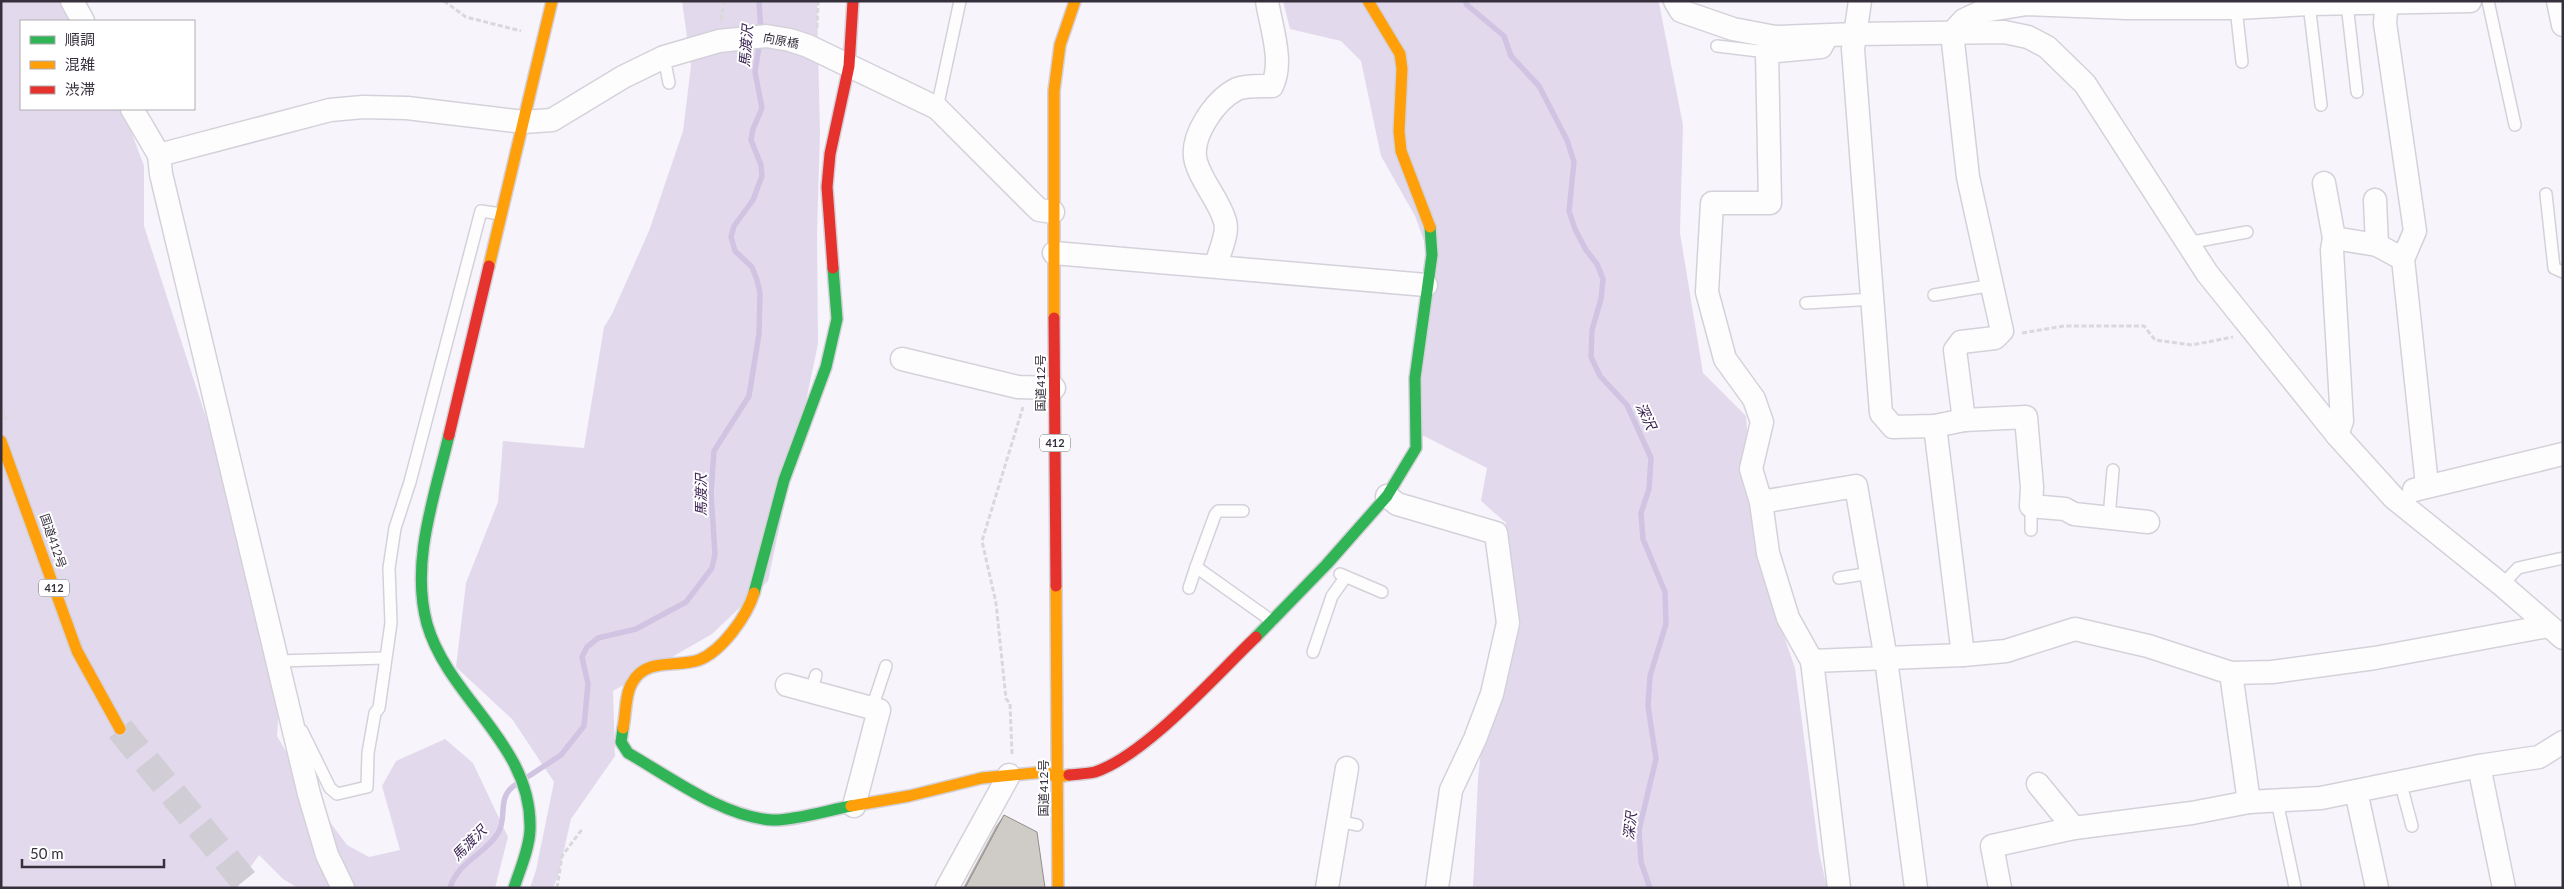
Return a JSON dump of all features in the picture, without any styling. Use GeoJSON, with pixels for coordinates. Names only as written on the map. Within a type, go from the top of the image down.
{"type":"FeatureCollection","features":[{"type":"Feature","properties":{"kind":"main road"},"geometry":{"type":"LineString","coordinates":[[514,888],[525,857],[530,831],[528,794],[511,753],[447,668],[430,632],[422,593],[423,546],[552,1]]}},
{"type":"Feature","properties":{"kind":"main road"},"geometry":{"type":"LineString","coordinates":[[853,1],[849,66],[830,154],[826,187],[837,319],[826,367],[784,480],[751,602],[723,645],[710,654],[698,660],[657,664],[638,675],[631,684],[621,742],[628,753],[730,809],[759,819],[774,820],[909,796],[982,778],[1044,772],[1057,776],[1095,772],[1127,756],[1156,733],[1272,621],[1327,564],[1387,496],[1410,461],[1416,448],[1415,378],[1426,285],[1432,255],[1432,231],[1409,177],[1401,151],[1399,131],[1402,70],[1400,54],[1368,1]]}},
{"type":"Feature","properties":{"kind":"main road","name":"国道412号"},"geometry":{"type":"LineString","coordinates":[[1058,888],[1057,776],[1044,388],[1054,253],[1054,80],[1061,38],[1076,1]]}},
{"type":"Feature","properties":{"kind":"main road","name":"国道412号"},"geometry":{"type":"LineString","coordinates":[[1,441],[77,650],[100,698],[120,728]]}},
{"type":"Feature","properties":{"kind":"street"},"geometry":{"type":"LineString","coordinates":[[72,1],[82,20]]}},
{"type":"Feature","properties":{"kind":"street"},"geometry":{"type":"LineString","coordinates":[[1216,265],[1226,226],[1225,220],[1196,162],[1194,148],[1201,130],[1221,102],[1238,89],[1272,86],[1278,75],[1267,1]]}},
{"type":"Feature","properties":{"kind":"street"},"geometry":{"type":"LineString","coordinates":[[1656,1],[1678,6],[1753,35],[1775,38],[1856,34],[2004,32],[2028,37],[2047,47],[2065,62],[2099,103],[2187,243],[2250,327],[2337,435],[2394,498],[2502,585],[2555,632]]}},
{"type":"Feature","properties":{"kind":"street"},"geometry":{"type":"LineString","coordinates":[[1860,1],[1853,49],[1874,300],[1881,413],[1893,427],[1935,426],[1964,420],[2026,417],[2032,487],[2031,506],[2065,509],[2074,514],[2148,522]]}},
{"type":"Feature","properties":{"kind":"street"},"geometry":{"type":"LineString","coordinates":[[1964,420],[1955,350],[1961,342],[1995,338],[2002,330],[1968,177],[1952,33],[1964,20],[1983,11],[2027,4],[2236,8],[2308,4],[2470,1]]}},
{"type":"Feature","properties":{"kind":"street"},"geometry":{"type":"LineString","coordinates":[[2558,1],[2563,25]]}},
{"type":"Feature","properties":{"kind":"street"},"geometry":{"type":"LineString","coordinates":[[2387,2],[2385,24],[2415,231],[2403,259],[2427,485]]}},
{"type":"Feature","properties":{"kind":"street","name":"向原橋"},"geometry":{"type":"LineString","coordinates":[[159,155],[313,114],[363,107],[407,108],[523,122],[552,120],[623,78],[664,57],[725,40],[766,36],[790,40],[808,46],[938,108]]}},
{"type":"Feature","properties":{"kind":"street"},"geometry":{"type":"LineString","coordinates":[[1827,36],[1821,48],[1767,52],[1770,203],[1712,203],[1707,292],[1725,359],[1754,399],[1762,422],[1752,469],[1761,502],[1768,553],[1788,618],[1812,661],[1839,888]]}},
{"type":"Feature","properties":{"kind":"street"},"geometry":{"type":"LineString","coordinates":[[938,108],[1039,210],[1053,212]]}},
{"type":"Feature","properties":{"kind":"street"},"geometry":{"type":"LineString","coordinates":[[133,110],[159,155],[161,174],[309,794],[327,855],[343,888]]}},
{"type":"Feature","properties":{"kind":"street"},"geometry":{"type":"LineString","coordinates":[[2324,183],[2334,238],[2332,250],[2342,421],[2337,435]]}},
{"type":"Feature","properties":{"kind":"street"},"geometry":{"type":"LineString","coordinates":[[2375,200],[2377,245]]}},
{"type":"Feature","properties":{"kind":"street"},"geometry":{"type":"LineString","coordinates":[[2334,238],[2377,245],[2403,259]]}},
{"type":"Feature","properties":{"kind":"street"},"geometry":{"type":"LineString","coordinates":[[1054,253],[1216,265],[1426,285]]}},
{"type":"Feature","properties":{"kind":"street"},"geometry":{"type":"LineString","coordinates":[[902,359],[1018,387],[1044,388]]}},
{"type":"Feature","properties":{"kind":"street"},"geometry":{"type":"LineString","coordinates":[[1935,426],[1964,655]]}},
{"type":"Feature","properties":{"kind":"street"},"geometry":{"type":"LineString","coordinates":[[2394,498],[2427,485],[2563,454]]}},
{"type":"Feature","properties":{"kind":"street"},"geometry":{"type":"LineString","coordinates":[[1761,502],[1856,486],[1886,659],[1916,888]]}},
{"type":"Feature","properties":{"kind":"street"},"geometry":{"type":"LineString","coordinates":[[1387,496],[1397,504],[1496,533],[1508,622],[1492,694],[1476,739],[1451,790],[1437,888]]}},
{"type":"Feature","properties":{"kind":"street"},"geometry":{"type":"LineString","coordinates":[[1812,661],[1964,655],[2006,651],[2075,629],[2148,646],[2231,673],[2272,672],[2555,632]]}},
{"type":"Feature","properties":{"kind":"street"},"geometry":{"type":"LineString","coordinates":[[2231,673],[2249,802]]}},
{"type":"Feature","properties":{"kind":"street"},"geometry":{"type":"LineString","coordinates":[[787,685],[813,683],[883,711],[854,806]]}},
{"type":"Feature","properties":{"kind":"street"},"geometry":{"type":"LineString","coordinates":[[2000,888],[1992,846],[2074,828],[2192,813],[2249,802],[2321,798],[2479,766],[2539,757],[2563,742]]}},
{"type":"Feature","properties":{"kind":"street"},"geometry":{"type":"LineString","coordinates":[[2479,766],[2504,888]]}},
{"type":"Feature","properties":{"kind":"street"},"geometry":{"type":"LineString","coordinates":[[1327,888],[1348,823],[1347,768]]}},
{"type":"Feature","properties":{"kind":"street"},"geometry":{"type":"LineString","coordinates":[[947,888],[1011,775]]}},
{"type":"Feature","properties":{"kind":"street"},"geometry":{"type":"LineString","coordinates":[[2038,784],[2074,828]]}},
{"type":"Feature","properties":{"kind":"street"},"geometry":{"type":"LineString","coordinates":[[2356,791],[2377,888]]}},
{"type":"Feature","properties":{"kind":"lane"},"geometry":{"type":"LineString","coordinates":[[938,108],[960,1]]}},
{"type":"Feature","properties":{"kind":"lane"},"geometry":{"type":"LineString","coordinates":[[2488,1],[2515,125]]}},
{"type":"Feature","properties":{"kind":"lane"},"geometry":{"type":"LineString","coordinates":[[2308,4],[2321,105]]}},
{"type":"Feature","properties":{"kind":"lane"},"geometry":{"type":"LineString","coordinates":[[2347,4],[2357,92]]}},
{"type":"Feature","properties":{"kind":"lane"},"geometry":{"type":"LineString","coordinates":[[2236,8],[2242,62]]}},
{"type":"Feature","properties":{"kind":"lane"},"geometry":{"type":"LineString","coordinates":[[1718,46],[1767,52]]}},
{"type":"Feature","properties":{"kind":"lane"},"geometry":{"type":"LineString","coordinates":[[664,57],[669,83]]}},
{"type":"Feature","properties":{"kind":"lane"},"geometry":{"type":"LineString","coordinates":[[2546,194],[2554,268],[2563,272]]}},
{"type":"Feature","properties":{"kind":"lane"},"geometry":{"type":"LineString","coordinates":[[294,730],[301,728],[330,788],[337,794],[367,787],[368,754],[375,713],[379,708],[391,623],[388,568],[395,528],[410,482],[481,211],[501,214]]}},
{"type":"Feature","properties":{"kind":"lane"},"geometry":{"type":"LineString","coordinates":[[2187,243],[2247,232]]}},
{"type":"Feature","properties":{"kind":"lane"},"geometry":{"type":"LineString","coordinates":[[1934,295],[1993,285]]}},
{"type":"Feature","properties":{"kind":"lane"},"geometry":{"type":"LineString","coordinates":[[1806,303],[1874,300]]}},
{"type":"Feature","properties":{"kind":"lane"},"geometry":{"type":"LineString","coordinates":[[2109,518],[2113,470]]}},
{"type":"Feature","properties":{"kind":"lane"},"geometry":{"type":"LineString","coordinates":[[2031,506],[2031,530]]}},
{"type":"Feature","properties":{"kind":"lane"},"geometry":{"type":"LineString","coordinates":[[1189,588],[1215,515],[1218,511],[1243,511]]}},
{"type":"Feature","properties":{"kind":"lane"},"geometry":{"type":"LineString","coordinates":[[2502,585],[2518,568],[2563,558]]}},
{"type":"Feature","properties":{"kind":"lane"},"geometry":{"type":"LineString","coordinates":[[1327,564],[1345,578],[1382,592]]}},
{"type":"Feature","properties":{"kind":"lane"},"geometry":{"type":"LineString","coordinates":[[1196,567],[1272,621]]}},
{"type":"Feature","properties":{"kind":"lane"},"geometry":{"type":"LineString","coordinates":[[1839,578],[1871,573]]}},
{"type":"Feature","properties":{"kind":"lane"},"geometry":{"type":"LineString","coordinates":[[1313,652],[1332,596],[1345,578]]}},
{"type":"Feature","properties":{"kind":"lane"},"geometry":{"type":"LineString","coordinates":[[277,661],[385,658]]}},
{"type":"Feature","properties":{"kind":"lane"},"geometry":{"type":"LineString","coordinates":[[883,711],[886,666]]}},
{"type":"Feature","properties":{"kind":"lane"},"geometry":{"type":"LineString","coordinates":[[2400,781],[2412,826]]}},
{"type":"Feature","properties":{"kind":"lane"},"geometry":{"type":"LineString","coordinates":[[2278,801],[2295,887]]}},
{"type":"Feature","properties":{"kind":"path"},"geometry":{"type":"LineString","coordinates":[[444,1],[466,17],[543,36]]}},
{"type":"Feature","properties":{"kind":"path"},"geometry":{"type":"LineString","coordinates":[[2000,333],[2006,336],[2064,326],[2144,326],[2155,340],[2192,345],[2243,335],[2250,327]]}},
{"type":"Feature","properties":{"kind":"path"},"geometry":{"type":"LineString","coordinates":[[1011,775],[1010,703],[1006,699],[996,603],[982,541],[1022,408],[1044,388]]}},
{"type":"Feature","properties":{"kind":"path"},"geometry":{"type":"LineString","coordinates":[[557,888],[562,856],[583,828]]}},
{"type":"Feature","properties":{"kind":"shaded area"},"geometry":{"type":"Polygon","coordinates":[[[1,1],[63,1],[75,20],[20,20],[20,110],[123,110],[144,166],[144,226],[269,612],[282,662],[277,736],[321,810],[347,845],[369,857],[400,850],[382,786],[396,761],[445,739],[473,763],[508,837],[495,888],[298,888],[283,879],[259,855],[239,884],[239,888],[1,888],[1,1]]]}},
{"type":"Feature","properties":{"kind":"shaded area"},"geometry":{"type":"Polygon","coordinates":[[[682,1],[817,1],[820,133],[817,233],[818,344],[768,581],[712,634],[613,691],[615,756],[571,819],[558,876],[553,888],[530,888],[536,870],[554,782],[512,719],[456,667],[466,583],[498,502],[503,441],[584,448],[604,327],[612,314],[649,231],[683,131],[691,66],[682,1]]]}},
{"type":"Feature","properties":{"kind":"shaded area"},"geometry":{"type":"Polygon","coordinates":[[[1283,1],[1655,1],[1659,3],[1683,125],[1680,233],[1703,373],[1746,416],[1758,560],[1795,668],[1819,852],[1827,888],[1473,888],[1478,778],[1506,523],[1481,501],[1487,468],[1414,431],[1433,266],[1415,216],[1381,156],[1361,61],[1341,41],[1290,29],[1283,1]]]}},
{"type":"Feature","properties":{"kind":"building"},"geometry":{"type":"Polygon","coordinates":[[[1004,815],[1037,832],[1045,888],[965,888],[1004,815]]]}},
{"type":"Feature","properties":{"kind":"waterway","name":"馬渡沢"},"geometry":{"type":"LineString","coordinates":[[759,1],[761,32]]}},
{"type":"Feature","properties":{"kind":"waterway","name":"深沢"},"geometry":{"type":"LineString","coordinates":[[1465,1],[1467,5],[1504,36],[1511,56],[1539,86],[1567,140],[1574,162],[1569,211],[1575,229],[1586,250],[1597,264],[1603,279],[1601,299],[1592,330],[1591,357],[1600,376],[1627,405],[1651,458],[1649,489],[1641,513],[1643,539],[1665,592],[1666,624],[1650,676],[1648,706],[1656,759],[1639,830],[1641,862],[1650,888]]}},
{"type":"Feature","properties":{"kind":"waterway","name":"馬渡沢"},"geometry":{"type":"LineString","coordinates":[[529,776],[561,755],[584,726],[588,684],[582,657],[587,647],[598,638],[636,629],[686,602],[712,568],[715,554],[711,493],[714,451],[749,396],[759,334],[760,293],[757,280],[752,267],[735,251],[731,237],[734,226],[753,200],[762,176],[761,165],[751,140],[753,129],[762,108],[755,72],[760,41]]}},
{"type":"Feature","properties":{"kind":"waterway","name":"馬渡沢"},"geometry":{"type":"LineString","coordinates":[[450,888],[459,871],[493,841],[501,827],[506,796],[515,785]]}},
{"type":"Feature","properties":{"kind":"tunnel"},"geometry":{"type":"LineString","coordinates":[[120,729],[250,888]]}},
{"type":"Feature","properties":{"kind":"traffic: fast"},"geometry":{"type":"LineString","coordinates":[[1256,637],[1327,564],[1387,496],[1416,448],[1415,378],[1432,255],[1430,227]]}},
{"type":"Feature","properties":{"kind":"traffic: fast"},"geometry":{"type":"LineString","coordinates":[[754,593],[784,480],[826,367],[837,319],[833,268]]}},
{"type":"Feature","properties":{"kind":"traffic: fast"},"geometry":{"type":"LineString","coordinates":[[449,435],[426,529],[421,577],[422,601],[427,624],[438,651],[453,676],[505,747],[518,772],[527,800],[529,837],[514,888]]}},
{"type":"Feature","properties":{"kind":"traffic: fast"},"geometry":{"type":"LineString","coordinates":[[623,728],[621,742],[628,753],[697,794],[735,812],[753,817],[781,820],[851,806]]}},
{"type":"Feature","properties":{"kind":"traffic: slow"},"geometry":{"type":"LineString","coordinates":[[489,266],[552,1]]}},
{"type":"Feature","properties":{"kind":"traffic: slow"},"geometry":{"type":"LineString","coordinates":[[1054,318],[1054,91],[1060,45],[1075,1]]}},
{"type":"Feature","properties":{"kind":"traffic: slow"},"geometry":{"type":"LineString","coordinates":[[1368,1],[1400,54],[1402,69],[1399,131],[1401,151],[1430,227]]}},
{"type":"Feature","properties":{"kind":"traffic: slow"},"geometry":{"type":"LineString","coordinates":[[1,441],[77,651],[120,729]]}},
{"type":"Feature","properties":{"kind":"traffic: slow"},"geometry":{"type":"LineString","coordinates":[[1056,586],[1058,888]]}},
{"type":"Feature","properties":{"kind":"traffic: slow"},"geometry":{"type":"LineString","coordinates":[[623,728],[628,693],[638,675],[653,666],[690,662],[708,655],[725,641],[740,622],[754,593]]}},
{"type":"Feature","properties":{"kind":"traffic: slow"},"geometry":{"type":"LineString","coordinates":[[851,806],[909,796],[982,778],[1044,772],[1057,777],[1069,775]]}},
{"type":"Feature","properties":{"kind":"traffic: jam"},"geometry":{"type":"LineString","coordinates":[[833,268],[827,187],[830,154],[849,66],[853,1]]}},
{"type":"Feature","properties":{"kind":"traffic: jam"},"geometry":{"type":"LineString","coordinates":[[449,435],[489,266]]}},
{"type":"Feature","properties":{"kind":"traffic: jam"},"geometry":{"type":"LineString","coordinates":[[1054,318],[1056,586]]}},
{"type":"Feature","properties":{"kind":"traffic: jam"},"geometry":{"type":"LineString","coordinates":[[1069,775],[1095,772],[1115,763],[1136,749],[1180,712],[1256,637]]}}]}
